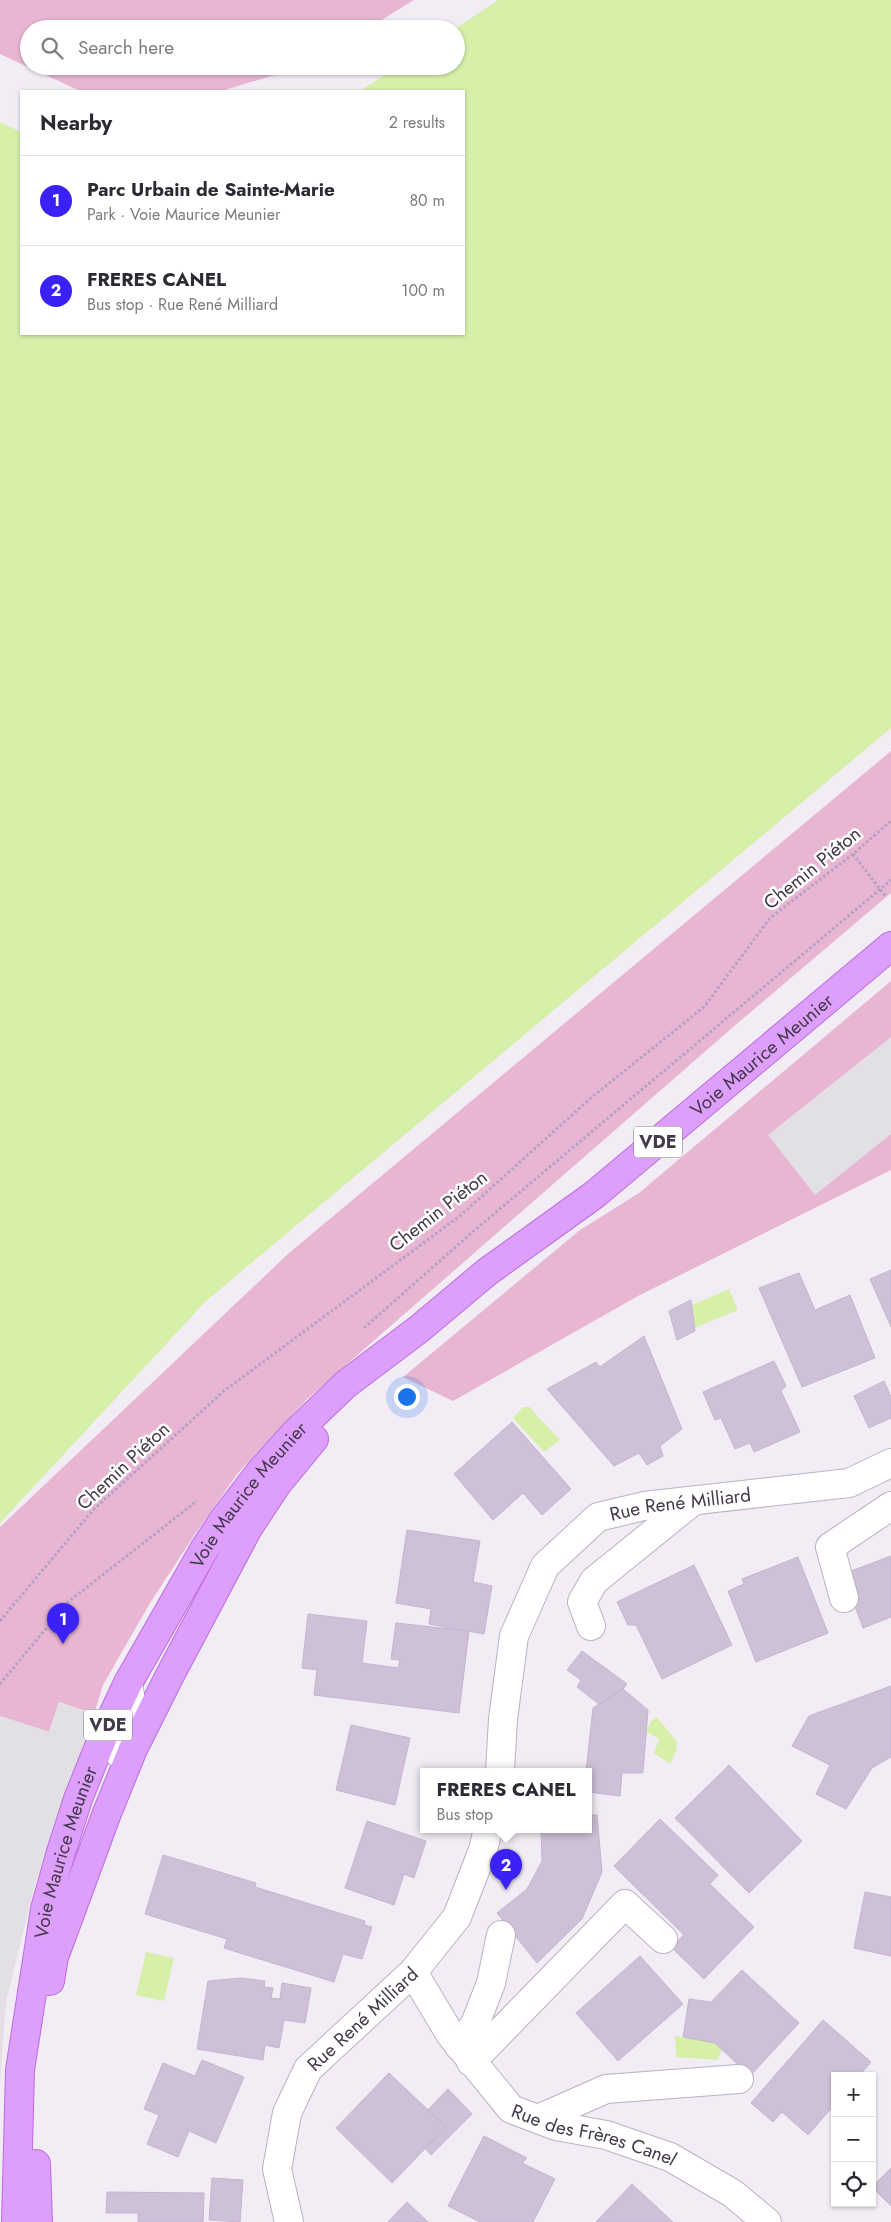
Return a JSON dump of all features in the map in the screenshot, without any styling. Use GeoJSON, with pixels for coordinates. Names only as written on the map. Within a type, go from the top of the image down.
{"type":"FeatureCollection","features":[{"type":"Feature","properties":{"kind":"main road","name":"Voie Maurice Meunier"},"geometry":{"type":"LineString","coordinates":[[16,2222],[20,2070],[46,1909],[78,1799],[104,1734],[128,1683],[205,1548],[260,1472],[319,1408],[346,1384],[419,1329],[487,1272],[594,1195],[891,946]]}},
{"type":"Feature","properties":{"kind":"main road","name":"Voie Maurice Meunier"},"geometry":{"type":"LineString","coordinates":[[38,2222],[36,2133],[42,2037],[54,1957],[107,1812],[134,1749],[169,1677],[248,1528],[272,1491],[305,1448],[419,1329]]}},
{"type":"Feature","properties":{"kind":"street","name":"Rue René Milliard"},"geometry":{"type":"LineString","coordinates":[[500,1768],[514,1636],[545,1566],[598,1517],[644,1506],[849,1483],[891,1463]]}},
{"type":"Feature","properties":{"kind":"street"},"geometry":{"type":"LineString","coordinates":[[591,1626],[582,1602],[594,1581],[694,1501]]}},
{"type":"Feature","properties":{"kind":"street"},"geometry":{"type":"LineString","coordinates":[[844,1598],[830,1547],[891,1506]]}},
{"type":"Feature","properties":{"kind":"street"},"geometry":{"type":"LineString","coordinates":[[107,1812],[102,1791],[134,1720],[128,1683]]}},
{"type":"Feature","properties":{"kind":"street","name":"Rue René Milliard"},"geometry":{"type":"LineString","coordinates":[[289,2222],[277,2168],[287,2113],[308,2069],[412,1972],[458,1917],[487,1833]]}},
{"type":"Feature","properties":{"kind":"street"},"geometry":{"type":"LineString","coordinates":[[465,2054],[625,1904],[663,1939]]}},
{"type":"Feature","properties":{"kind":"street"},"geometry":{"type":"LineString","coordinates":[[465,2054],[491,1983],[501,1935]]}},
{"type":"Feature","properties":{"kind":"street","name":"Rue des Frères Canel"},"geometry":{"type":"LineString","coordinates":[[412,1972],[465,2054],[512,2110],[556,2126],[606,2135],[670,2157],[732,2193],[767,2222]]}},
{"type":"Feature","properties":{"kind":"street"},"geometry":{"type":"LineString","coordinates":[[538,2120],[606,2089],[740,2079]]}},
{"type":"Feature","properties":{"kind":"path","name":"Chemin Piéton"},"geometry":{"type":"LineString","coordinates":[[0,1621],[93,1510],[224,1391],[461,1215],[592,1097],[704,1007],[770,918],[853,854],[891,821]]}},
{"type":"Feature","properties":{"kind":"path"},"geometry":{"type":"LineString","coordinates":[[853,854],[886,897]]}},
{"type":"Feature","properties":{"kind":"shaded area"},"geometry":{"type":"Polygon","coordinates":[[[0,0],[414,0],[382,20],[20,20],[20,63],[0,54],[0,0]]]}},
{"type":"Feature","properties":{"kind":"shaded area"},"geometry":{"type":"Polygon","coordinates":[[[498,0],[891,0],[891,728],[206,1301],[0,1523],[0,122],[20,132],[20,335],[465,335],[465,90],[362,90],[384,75],[465,75],[465,22],[498,0]]]}},
{"type":"Feature","properties":{"kind":"shaded area"},"geometry":{"type":"Polygon","coordinates":[[[45,75],[275,75],[224,90],[78,90],[45,75]]]}},
{"type":"Feature","properties":{"kind":"shaded area"},"geometry":{"type":"Polygon","coordinates":[[[891,751],[891,893],[732,1028],[307,1399],[238,1473],[195,1534],[150,1603],[103,1685],[94,1714],[59,1702],[49,1732],[0,1716],[0,1527],[289,1253],[891,751]]]}},
{"type":"Feature","properties":{"kind":"shaded area"},"geometry":{"type":"Polygon","coordinates":[[[891,981],[891,1170],[638,1296],[453,1401],[403,1377],[580,1230],[639,1193],[891,981]]]}},
{"type":"Feature","properties":{"kind":"shaded area"},"geometry":{"type":"Polygon","coordinates":[[[891,1037],[891,1134],[815,1195],[768,1135],[891,1037]]]}},
{"type":"Feature","properties":{"kind":"shaded area"},"geometry":{"type":"Polygon","coordinates":[[[729,1289],[738,1310],[694,1328],[685,1308],[729,1289]]]}},
{"type":"Feature","properties":{"kind":"shaded area"},"geometry":{"type":"Polygon","coordinates":[[[523,1407],[530,1407],[560,1440],[544,1452],[513,1418],[523,1407]]]}},
{"type":"Feature","properties":{"kind":"shaded area"},"geometry":{"type":"Polygon","coordinates":[[[59,1702],[94,1714],[36,1881],[6,2002],[0,2084],[0,1716],[49,1732],[59,1702]]]}},
{"type":"Feature","properties":{"kind":"shaded area"},"geometry":{"type":"Polygon","coordinates":[[[657,1717],[677,1742],[676,1752],[670,1764],[654,1753],[659,1739],[646,1731],[651,1721],[657,1717]]]}},
{"type":"Feature","properties":{"kind":"shaded area"},"geometry":{"type":"Polygon","coordinates":[[[146,1952],[174,1958],[164,2001],[136,1995],[146,1952]]]}},
{"type":"Feature","properties":{"kind":"shaded area"},"geometry":{"type":"Polygon","coordinates":[[[675,2036],[715,2043],[722,2050],[717,2060],[676,2057],[675,2036]]]}},
{"type":"Feature","properties":{"kind":"building"},"geometry":{"type":"Polygon","coordinates":[[[891,1270],[891,1327],[870,1279],[891,1270]]]}},
{"type":"Feature","properties":{"kind":"building"},"geometry":{"type":"Polygon","coordinates":[[[799,1273],[815,1310],[850,1295],[875,1358],[802,1387],[759,1288],[799,1273]]]}},
{"type":"Feature","properties":{"kind":"building"},"geometry":{"type":"Polygon","coordinates":[[[691,1300],[695,1331],[677,1340],[669,1311],[691,1300]]]}},
{"type":"Feature","properties":{"kind":"building"},"geometry":{"type":"Polygon","coordinates":[[[644,1336],[682,1429],[660,1446],[663,1456],[647,1465],[639,1453],[614,1466],[547,1389],[596,1362],[600,1367],[644,1336]]]}},
{"type":"Feature","properties":{"kind":"building"},"geometry":{"type":"Polygon","coordinates":[[[774,1361],[786,1386],[781,1391],[800,1432],[754,1452],[750,1443],[735,1449],[721,1418],[715,1420],[703,1392],[774,1361]]]}},
{"type":"Feature","properties":{"kind":"building"},"geometry":{"type":"Polygon","coordinates":[[[884,1381],[891,1397],[891,1418],[869,1428],[854,1396],[884,1381]]]}},
{"type":"Feature","properties":{"kind":"building"},"geometry":{"type":"Polygon","coordinates":[[[512,1422],[571,1489],[542,1515],[523,1493],[493,1520],[454,1474],[512,1422]]]}},
{"type":"Feature","properties":{"kind":"building"},"geometry":{"type":"Polygon","coordinates":[[[407,1530],[480,1541],[473,1582],[492,1586],[484,1634],[429,1624],[431,1609],[396,1603],[407,1530]]]}},
{"type":"Feature","properties":{"kind":"building"},"geometry":{"type":"Polygon","coordinates":[[[891,1556],[891,1617],[863,1628],[843,1574],[891,1556]]]}},
{"type":"Feature","properties":{"kind":"building"},"geometry":{"type":"Polygon","coordinates":[[[798,1557],[828,1633],[756,1662],[728,1591],[744,1584],[742,1579],[798,1557]]]}},
{"type":"Feature","properties":{"kind":"building"},"geometry":{"type":"Polygon","coordinates":[[[694,1565],[732,1645],[662,1679],[636,1625],[628,1625],[617,1602],[694,1565]]]}},
{"type":"Feature","properties":{"kind":"building"},"geometry":{"type":"Polygon","coordinates":[[[308,1614],[367,1621],[362,1663],[398,1668],[400,1660],[391,1659],[396,1623],[469,1631],[459,1713],[314,1695],[317,1670],[302,1668],[308,1614]]]}},
{"type":"Feature","properties":{"kind":"building"},"geometry":{"type":"Polygon","coordinates":[[[582,1651],[627,1684],[623,1689],[599,1704],[577,1687],[581,1680],[567,1670],[582,1651]]]}},
{"type":"Feature","properties":{"kind":"building"},"geometry":{"type":"Polygon","coordinates":[[[891,1686],[891,1757],[872,1768],[846,1809],[816,1794],[830,1765],[792,1746],[809,1716],[891,1686]]]}},
{"type":"Feature","properties":{"kind":"building"},"geometry":{"type":"Polygon","coordinates":[[[623,1689],[648,1710],[643,1773],[622,1773],[620,1796],[592,1792],[592,1768],[586,1768],[593,1708],[623,1689]]]}},
{"type":"Feature","properties":{"kind":"building"},"geometry":{"type":"Polygon","coordinates":[[[351,1725],[410,1738],[395,1805],[336,1790],[351,1725]]]}},
{"type":"Feature","properties":{"kind":"building"},"geometry":{"type":"Polygon","coordinates":[[[729,1765],[802,1841],[749,1893],[675,1818],[729,1765]]]}},
{"type":"Feature","properties":{"kind":"building"},"geometry":{"type":"Polygon","coordinates":[[[592,1815],[597,1815],[602,1872],[582,1919],[537,1963],[497,1913],[527,1889],[542,1861],[541,1833],[592,1833],[592,1815]]]}},
{"type":"Feature","properties":{"kind":"building"},"geometry":{"type":"Polygon","coordinates":[[[660,1819],[718,1875],[710,1884],[754,1927],[704,1979],[671,1947],[684,1935],[614,1866],[660,1819]]]}},
{"type":"Feature","properties":{"kind":"building"},"geometry":{"type":"Polygon","coordinates":[[[367,1821],[426,1841],[414,1878],[404,1874],[394,1905],[345,1888],[367,1821]]]}},
{"type":"Feature","properties":{"kind":"building"},"geometry":{"type":"Polygon","coordinates":[[[163,1855],[256,1883],[255,1887],[365,1921],[364,1925],[372,1927],[362,1959],[343,1954],[334,1982],[224,1948],[227,1939],[145,1914],[163,1855]]]}},
{"type":"Feature","properties":{"kind":"building"},"geometry":{"type":"Polygon","coordinates":[[[865,1892],[891,1897],[891,1956],[854,1948],[865,1892]]]}},
{"type":"Feature","properties":{"kind":"building"},"geometry":{"type":"Polygon","coordinates":[[[640,1956],[683,2004],[618,2061],[576,2013],[640,1956]]]}},
{"type":"Feature","properties":{"kind":"building"},"geometry":{"type":"Polygon","coordinates":[[[742,1970],[799,2023],[750,2076],[715,2043],[683,2037],[689,1999],[711,2002],[742,1970]]]}},
{"type":"Feature","properties":{"kind":"building"},"geometry":{"type":"Polygon","coordinates":[[[241,1978],[265,1981],[264,1987],[273,1988],[271,1998],[280,1999],[282,1983],[311,1988],[305,2023],[284,2020],[279,2048],[265,2045],[263,2060],[197,2049],[208,1981],[241,1978]]]}},
{"type":"Feature","properties":{"kind":"building"},"geometry":{"type":"Polygon","coordinates":[[[823,2020],[871,2062],[862,2072],[831,2072],[831,2109],[808,2135],[782,2112],[773,2122],[751,2103],[823,2020]]]}},
{"type":"Feature","properties":{"kind":"building"},"geometry":{"type":"Polygon","coordinates":[[[202,2060],[244,2077],[216,2143],[189,2131],[178,2157],[147,2144],[159,2115],[144,2109],[163,2063],[195,2076],[202,2060]]]}},
{"type":"Feature","properties":{"kind":"building"},"geometry":{"type":"Polygon","coordinates":[[[389,2073],[446,2127],[392,2183],[336,2128],[389,2073]]]}},
{"type":"Feature","properties":{"kind":"building"},"geometry":{"type":"Polygon","coordinates":[[[448,2089],[472,2114],[431,2155],[425,2148],[446,2127],[428,2110],[448,2089]]]}},
{"type":"Feature","properties":{"kind":"building"},"geometry":{"type":"Polygon","coordinates":[[[484,2136],[527,2158],[522,2163],[555,2179],[533,2222],[480,2222],[448,2206],[484,2136]]]}},
{"type":"Feature","properties":{"kind":"building"},"geometry":{"type":"Polygon","coordinates":[[[891,2168],[891,2206],[876,2191],[876,2183],[891,2168]]]}},
{"type":"Feature","properties":{"kind":"building"},"geometry":{"type":"Polygon","coordinates":[[[212,2178],[243,2180],[240,2222],[209,2220],[212,2178]]]}},
{"type":"Feature","properties":{"kind":"building"},"geometry":{"type":"Polygon","coordinates":[[[632,2184],[673,2222],[596,2222],[632,2184]]]}},
{"type":"Feature","properties":{"kind":"building"},"geometry":{"type":"Polygon","coordinates":[[[107,2192],[204,2193],[203,2222],[138,2222],[138,2213],[106,2213],[107,2192]]]}},
{"type":"Feature","properties":{"kind":"building"},"geometry":{"type":"Polygon","coordinates":[[[407,2202],[428,2222],[388,2222],[407,2202]]]}},
{"type":"Feature","properties":{"kind":"place","name":"Parc Urbain de Sainte-Marie"},"geometry":{"type":"Point","coordinates":[63,1644]}},
{"type":"Feature","properties":{"kind":"place","name":"FRERES CANEL"},"geometry":{"type":"Point","coordinates":[506,1890]}}]}
